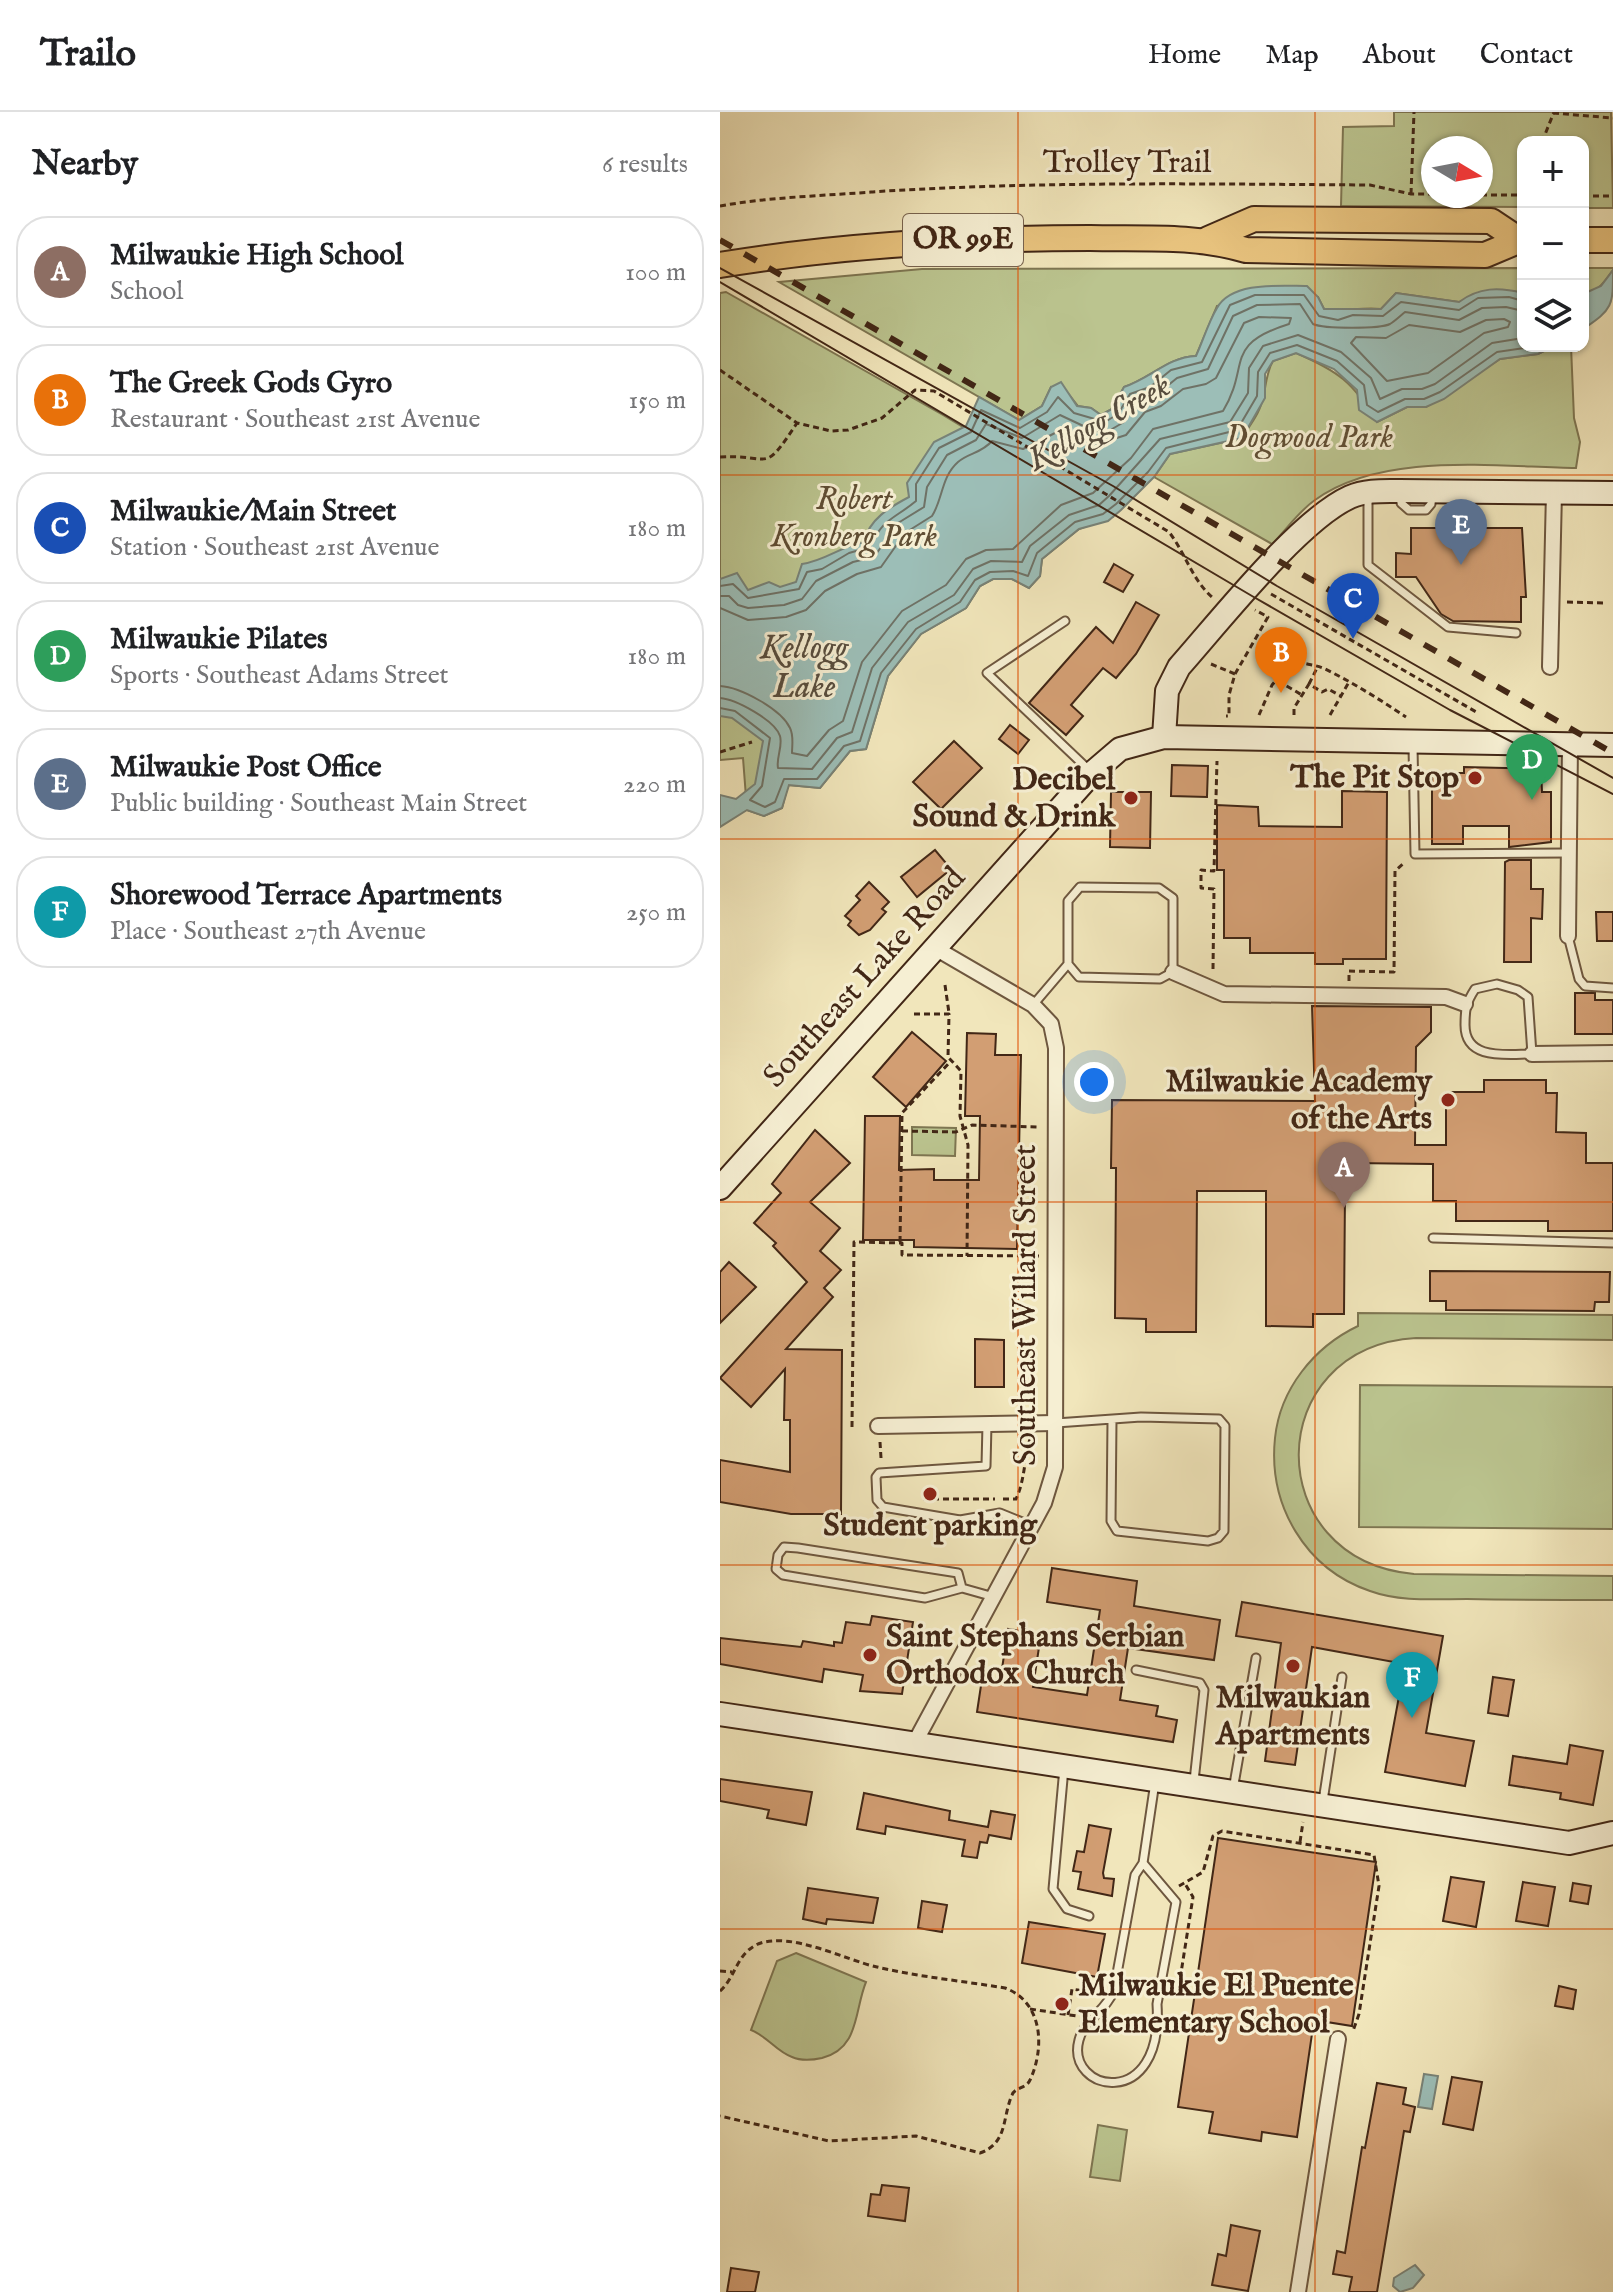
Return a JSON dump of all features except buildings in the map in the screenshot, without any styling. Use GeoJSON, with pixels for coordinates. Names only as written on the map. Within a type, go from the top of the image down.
{"type":"FeatureCollection","features":[{"type":"Feature","properties":{"kind":"main road","name":"OR 99E"},"geometry":{"type":"LineString","coordinates":[[1208,239],[1254,219],[1491,221],[1517,237]]}},
{"type":"Feature","properties":{"kind":"main road"},"geometry":{"type":"LineString","coordinates":[[1387,253],[1407,238],[1449,240],[1464,221]]}},
{"type":"Feature","properties":{"kind":"main road","name":"OR 99E"},"geometry":{"type":"LineString","coordinates":[[720,265],[927,242],[1208,239],[1246,250],[1485,255],[1517,240]]}},
{"type":"Feature","properties":{"kind":"main road"},"geometry":{"type":"LineString","coordinates":[[1589,240],[1613,240]]}},
{"type":"Feature","properties":{"kind":"street"},"geometry":{"type":"LineString","coordinates":[[1164,737],[1167,691],[1179,667],[1256,580],[1334,507],[1369,492],[1613,493]]}},
{"type":"Feature","properties":{"kind":"street"},"geometry":{"type":"LineString","coordinates":[[1550,667],[1554,492]]}},
{"type":"Feature","properties":{"kind":"street","name":"Southeast Lake Road"},"geometry":{"type":"LineString","coordinates":[[720,1188],[1092,773],[1120,749],[1164,737],[1613,745]]}},
{"type":"Feature","properties":{"kind":"street"},"geometry":{"type":"LineString","coordinates":[[1568,936],[1570,744]]}},
{"type":"Feature","properties":{"kind":"street"},"geometry":{"type":"LineString","coordinates":[[935,948],[1033,1005]]}},
{"type":"Feature","properties":{"kind":"street"},"geometry":{"type":"LineString","coordinates":[[1173,972],[1224,994],[1446,997],[1465,1004]]}},
{"type":"Feature","properties":{"kind":"street","name":"Southeast Willard Street"},"geometry":{"type":"LineString","coordinates":[[914,1744],[1052,1484],[1056,1048],[1051,1024],[1033,1005]]}},
{"type":"Feature","properties":{"kind":"street"},"geometry":{"type":"LineString","coordinates":[[1532,1054],[1613,1053]]}},
{"type":"Feature","properties":{"kind":"street"},"geometry":{"type":"LineString","coordinates":[[878,1426],[1054,1423]]}},
{"type":"Feature","properties":{"kind":"street"},"geometry":{"type":"LineString","coordinates":[[720,1714],[1569,1843],[1613,1833]]}},
{"type":"Feature","properties":{"kind":"street"},"geometry":{"type":"LineString","coordinates":[[1298,2292],[1338,2039]]}},
{"type":"Feature","properties":{"kind":"lane"},"geometry":{"type":"LineString","coordinates":[[1369,492],[1368,565],[1448,627],[1516,633]]}},
{"type":"Feature","properties":{"kind":"lane"},"geometry":{"type":"LineString","coordinates":[[1065,621],[987,673],[1092,773]]}},
{"type":"Feature","properties":{"kind":"lane"},"geometry":{"type":"LineString","coordinates":[[1413,743],[1415,854],[1568,853]]}},
{"type":"Feature","properties":{"kind":"lane"},"geometry":{"type":"LineString","coordinates":[[1080,887],[1159,888],[1173,898],[1173,972],[1160,979],[1079,977],[1068,964],[1068,901],[1080,887]]}},
{"type":"Feature","properties":{"kind":"lane"},"geometry":{"type":"LineString","coordinates":[[1568,936],[1579,979],[1585,986],[1613,988]]}},
{"type":"Feature","properties":{"kind":"lane"},"geometry":{"type":"LineString","coordinates":[[1033,1005],[1068,964]]}},
{"type":"Feature","properties":{"kind":"lane"},"geometry":{"type":"LineString","coordinates":[[1497,984],[1518,990],[1528,997],[1532,1054],[1491,1054],[1475,1048],[1465,1034],[1465,1004],[1475,989],[1497,984]]}},
{"type":"Feature","properties":{"kind":"lane"},"geometry":{"type":"LineString","coordinates":[[1433,1238],[1613,1243]]}},
{"type":"Feature","properties":{"kind":"lane"},"geometry":{"type":"LineString","coordinates":[[1054,1423],[1141,1417],[1219,1419],[1225,1426],[1224,1531],[1218,1538],[1208,1541],[1117,1531],[1111,1521],[1112,1421]]}},
{"type":"Feature","properties":{"kind":"lane"},"geometry":{"type":"LineString","coordinates":[[987,1424],[986,1466],[881,1473],[876,1477],[876,1492],[883,1507],[960,1520],[1000,1513],[1032,1526]]}},
{"type":"Feature","properties":{"kind":"lane"},"geometry":{"type":"LineString","coordinates":[[962,1588],[958,1573],[798,1548],[784,1547],[778,1555],[776,1569],[783,1575],[925,1598],[962,1588],[994,1597]]}},
{"type":"Feature","properties":{"kind":"lane"},"geometry":{"type":"LineString","coordinates":[[1233,1792],[1256,1658]]}},
{"type":"Feature","properties":{"kind":"lane"},"geometry":{"type":"LineString","coordinates":[[1136,1670],[1200,1683],[1204,1690],[1194,1786]]}},
{"type":"Feature","properties":{"kind":"lane"},"geometry":{"type":"LineString","coordinates":[[1323,1805],[1342,1677]]}},
{"type":"Feature","properties":{"kind":"lane"},"geometry":{"type":"LineString","coordinates":[[1064,1766],[1053,1889],[1067,1909],[1089,1916]]}},
{"type":"Feature","properties":{"kind":"lane"},"geometry":{"type":"LineString","coordinates":[[1143,1863],[1176,1902],[1146,2068],[1135,2078],[1112,2084],[1090,2076],[1080,2065],[1079,2036],[1110,2002],[1114,1990],[1135,1875],[1143,1863],[1155,1780]]}},
{"type":"Feature","properties":{"kind":"path"},"geometry":{"type":"LineString","coordinates":[[1411,194],[1414,112]]}},
{"type":"Feature","properties":{"kind":"path"},"geometry":{"type":"LineString","coordinates":[[1544,136],[1554,113],[1613,118]]}},
{"type":"Feature","properties":{"kind":"path","name":"Trolley Trail"},"geometry":{"type":"LineString","coordinates":[[720,206],[940,187],[1090,184],[1370,185],[1421,194]]}},
{"type":"Feature","properties":{"kind":"path"},"geometry":{"type":"LineString","coordinates":[[1493,195],[1517,195]]}},
{"type":"Feature","properties":{"kind":"path"},"geometry":{"type":"LineString","coordinates":[[1589,196],[1613,196]]}},
{"type":"Feature","properties":{"kind":"path"},"geometry":{"type":"LineString","coordinates":[[720,370],[797,423],[831,431],[848,430],[882,418],[915,390],[934,391],[1169,532],[1182,548],[1198,585],[1216,601]]}},
{"type":"Feature","properties":{"kind":"path"},"geometry":{"type":"LineString","coordinates":[[720,457],[762,462],[777,453],[797,423]]}},
{"type":"Feature","properties":{"kind":"path"},"geometry":{"type":"LineString","coordinates":[[1270,593],[1478,713]]}},
{"type":"Feature","properties":{"kind":"path"},"geometry":{"type":"LineString","coordinates":[[1552,602],[1605,603]]}},
{"type":"Feature","properties":{"kind":"path"},"geometry":{"type":"LineString","coordinates":[[1216,716],[1229,716],[1229,695],[1235,674],[1268,617]]}},
{"type":"Feature","properties":{"kind":"path"},"geometry":{"type":"LineString","coordinates":[[1259,715],[1259,708],[1276,680],[1294,659],[1308,667],[1318,666],[1349,682],[1406,717]]}},
{"type":"Feature","properties":{"kind":"path"},"geometry":{"type":"LineString","coordinates":[[1211,664],[1235,674]]}},
{"type":"Feature","properties":{"kind":"path"},"geometry":{"type":"LineString","coordinates":[[1294,715],[1318,666]]}},
{"type":"Feature","properties":{"kind":"path"},"geometry":{"type":"LineString","coordinates":[[1276,680],[1302,695]]}},
{"type":"Feature","properties":{"kind":"path"},"geometry":{"type":"LineString","coordinates":[[1330,715],[1349,682]]}},
{"type":"Feature","properties":{"kind":"path"},"geometry":{"type":"LineString","coordinates":[[1309,684],[1322,692],[1328,689],[1341,696]]}},
{"type":"Feature","properties":{"kind":"path"},"geometry":{"type":"LineString","coordinates":[[1453,705],[1456,700]]}},
{"type":"Feature","properties":{"kind":"path"},"geometry":{"type":"LineString","coordinates":[[720,752],[752,742]]}},
{"type":"Feature","properties":{"kind":"path"},"geometry":{"type":"LineString","coordinates":[[1213,989],[1214,889],[1201,888],[1201,870],[1214,871],[1217,761]]}},
{"type":"Feature","properties":{"kind":"path"},"geometry":{"type":"LineString","coordinates":[[1349,971],[1394,972],[1395,871],[1415,854]]}},
{"type":"Feature","properties":{"kind":"path"},"geometry":{"type":"LineString","coordinates":[[945,985],[949,1014],[948,1057],[961,1071],[963,1129],[968,1145],[967,1256]]}},
{"type":"Feature","properties":{"kind":"path"},"geometry":{"type":"LineString","coordinates":[[914,1014],[949,1014]]}},
{"type":"Feature","properties":{"kind":"path"},"geometry":{"type":"LineString","coordinates":[[952,1061],[902,1113],[902,1255],[1055,1256]]}},
{"type":"Feature","properties":{"kind":"path"},"geometry":{"type":"LineString","coordinates":[[902,1131],[963,1129],[972,1125],[1055,1127]]}},
{"type":"Feature","properties":{"kind":"path"},"geometry":{"type":"LineString","coordinates":[[852,1427],[854,1242],[900,1242]]}},
{"type":"Feature","properties":{"kind":"path"},"geometry":{"type":"LineString","coordinates":[[879,1242],[879,1248]]}},
{"type":"Feature","properties":{"kind":"path"},"geometry":{"type":"LineString","coordinates":[[878,1426],[881,1473]]}},
{"type":"Feature","properties":{"kind":"path"},"geometry":{"type":"LineString","coordinates":[[923,1499],[1016,1499],[1023,1484],[1024,1458],[1030,1439],[1026,1437]]}},
{"type":"Feature","properties":{"kind":"path"},"geometry":{"type":"LineString","coordinates":[[1170,1892],[1203,1872],[1213,1836],[1222,1831],[1374,1855],[1379,1886],[1356,2029]]}},
{"type":"Feature","properties":{"kind":"path"},"geometry":{"type":"LineString","coordinates":[[1068,2015],[1072,1989],[1108,1995],[1122,1984],[1178,1992],[1193,1897],[1184,1882]]}},
{"type":"Feature","properties":{"kind":"path"},"geometry":{"type":"LineString","coordinates":[[720,1991],[740,1957],[759,1944],[785,1942],[817,1947],[876,1967],[1005,1988],[1018,1994],[1030,2009],[1040,2033],[1030,2080],[1012,2095],[998,2142],[980,2153],[916,2136],[829,2141],[720,2116]]}},
{"type":"Feature","properties":{"kind":"path"},"geometry":{"type":"LineString","coordinates":[[720,1971],[732,1972]]}},
{"type":"Feature","properties":{"kind":"path"},"geometry":{"type":"LineString","coordinates":[[1030,2009],[1094,2019]]}},
{"type":"Feature","properties":{"kind":"green space"},"geometry":{"type":"Polygon","coordinates":[[[1394,112],[1611,112],[1613,208],[1589,208],[1589,136],[1517,136],[1517,207],[1493,207],[1493,136],[1421,136],[1421,206],[1341,206],[1343,127],[1394,126],[1394,112]]]}},
{"type":"Feature","properties":{"kind":"green space"},"geometry":{"type":"Polygon","coordinates":[[[1517,268],[1517,294],[1459,302],[1396,293],[1381,309],[1324,309],[1318,297],[1217,306],[1196,356],[1177,360],[1124,387],[1112,409],[1101,415],[1091,408],[1078,406],[1067,392],[1051,387],[1042,406],[1019,420],[779,282],[922,269],[1517,268]]]}},
{"type":"Feature","properties":{"kind":"green space"},"geometry":{"type":"Polygon","coordinates":[[[1589,268],[1613,268],[1604,282],[1589,293],[1589,268]]]}},
{"type":"Feature","properties":{"kind":"green space","name":"Robert Kronberg Park"},"geometry":{"type":"Polygon","coordinates":[[[726,292],[943,415],[1112,517],[1079,529],[1042,559],[1040,576],[1029,588],[1012,579],[993,579],[980,586],[966,608],[921,634],[888,676],[866,749],[850,751],[820,788],[788,785],[782,808],[764,816],[747,810],[743,758],[720,760],[720,293],[726,292]]]}},
{"type":"Feature","properties":{"kind":"green space","name":"Dogwood Park"},"geometry":{"type":"Polygon","coordinates":[[[1571,352],[1574,418],[1580,442],[1576,468],[1441,465],[1373,474],[1342,485],[1315,500],[1272,544],[1154,477],[1170,454],[1242,438],[1259,410],[1273,361],[1296,353],[1343,379],[1377,422],[1407,407],[1426,407],[1500,359],[1571,352]]]}},
{"type":"Feature","properties":{"kind":"green space"},"geometry":{"type":"Polygon","coordinates":[[[912,1127],[956,1128],[955,1156],[912,1155],[912,1127]]]}},
{"type":"Feature","properties":{"kind":"green space"},"geometry":{"type":"Polygon","coordinates":[[[1358,1313],[1613,1315],[1613,1340],[1416,1338],[1365,1350],[1328,1377],[1306,1413],[1299,1454],[1306,1496],[1327,1532],[1363,1560],[1414,1574],[1613,1576],[1613,1600],[1393,1597],[1347,1581],[1310,1551],[1285,1510],[1278,1487],[1274,1463],[1278,1420],[1302,1372],[1327,1345],[1358,1326],[1358,1313]]]}},
{"type":"Feature","properties":{"kind":"green space"},"geometry":{"type":"Polygon","coordinates":[[[1360,1385],[1613,1387],[1613,1529],[1359,1527],[1360,1385]]]}},
{"type":"Feature","properties":{"kind":"green space"},"geometry":{"type":"Polygon","coordinates":[[[796,1953],[866,1982],[849,2037],[834,2053],[822,2058],[807,2060],[792,2057],[751,2030],[777,1961],[796,1953]]]}},
{"type":"Feature","properties":{"kind":"green space"},"geometry":{"type":"Polygon","coordinates":[[[1098,2125],[1127,2130],[1120,2181],[1090,2177],[1098,2125]]]}},
{"type":"Feature","properties":{"kind":"water"},"geometry":{"type":"Polygon","coordinates":[[[1613,270],[1613,292],[1609,306],[1589,324],[1589,291],[1601,286],[1613,270]]]}},
{"type":"Feature","properties":{"kind":"water","name":"Kellogg Lake"},"geometry":{"type":"Polygon","coordinates":[[[1307,286],[1324,309],[1381,309],[1396,293],[1459,302],[1474,293],[1490,290],[1517,292],[1517,352],[1542,352],[1500,359],[1444,399],[1426,407],[1407,407],[1377,422],[1359,410],[1357,390],[1334,369],[1296,353],[1273,361],[1265,374],[1265,398],[1242,438],[1170,454],[1154,477],[1108,521],[1079,529],[1042,559],[1040,576],[1029,588],[1012,579],[993,579],[980,586],[966,608],[921,634],[888,676],[866,749],[850,751],[820,788],[789,785],[782,808],[764,816],[747,810],[720,827],[720,795],[736,799],[755,784],[763,741],[732,718],[720,716],[720,579],[737,573],[748,590],[769,582],[780,587],[796,582],[802,564],[864,542],[875,520],[909,497],[907,483],[934,442],[966,426],[979,397],[1019,420],[1042,406],[1051,387],[1061,382],[1077,406],[1091,408],[1101,415],[1112,409],[1124,387],[1177,360],[1196,356],[1211,320],[1224,299],[1245,289],[1307,286]]]}},
{"type":"Feature","properties":{"kind":"water"},"geometry":{"type":"Polygon","coordinates":[[[1424,2074],[1438,2076],[1432,2109],[1418,2107],[1424,2074]]]}},
{"type":"Feature","properties":{"kind":"water"},"geometry":{"type":"Polygon","coordinates":[[[1415,2265],[1424,2275],[1413,2288],[1400,2292],[1393,2286],[1394,2278],[1415,2265]]]}},
{"type":"Feature","properties":{"kind":"tram line"},"geometry":{"type":"LineString","coordinates":[[720,268],[1113,486],[1277,586],[1613,778]]}},
{"type":"Feature","properties":{"kind":"tram line"},"geometry":{"type":"LineString","coordinates":[[720,282],[1450,710],[1613,794]]}},
{"type":"Feature","properties":{"kind":"railway"},"geometry":{"type":"LineString","coordinates":[[720,240],[1613,753]]}},
{"type":"Feature","properties":{"kind":"place","name":"Milwaukie Post Office"},"geometry":{"type":"Point","coordinates":[1461,565]}},
{"type":"Feature","properties":{"kind":"place","name":"Milwaukie/Main Street"},"geometry":{"type":"Point","coordinates":[1353,639]}},
{"type":"Feature","properties":{"kind":"place","name":"The Greek Gods Gyro"},"geometry":{"type":"Point","coordinates":[1281,693]}},
{"type":"Feature","properties":{"kind":"place","name":"The Pit Stop"},"geometry":{"type":"Point","coordinates":[1475,778]}},
{"type":"Feature","properties":{"kind":"place","name":"Decibel Sound & Drink"},"geometry":{"type":"Point","coordinates":[1131,798]}},
{"type":"Feature","properties":{"kind":"place","name":"Milwaukie Pilates"},"geometry":{"type":"Point","coordinates":[1532,800]}},
{"type":"Feature","properties":{"kind":"place","name":"Milwaukie Academy of the Arts"},"geometry":{"type":"Point","coordinates":[1448,1100]}},
{"type":"Feature","properties":{"kind":"place","name":"Milwaukie High School"},"geometry":{"type":"Point","coordinates":[1344,1208]}},
{"type":"Feature","properties":{"kind":"place","name":"Student parking"},"geometry":{"type":"Point","coordinates":[930,1494]}},
{"type":"Feature","properties":{"kind":"place","name":"Saint Stephans Serbian Orthodox Church"},"geometry":{"type":"Point","coordinates":[870,1655]}},
{"type":"Feature","properties":{"kind":"place","name":"Milwaukian Apartments"},"geometry":{"type":"Point","coordinates":[1293,1666]}},
{"type":"Feature","properties":{"kind":"place","name":"Shorewood Terrace Apartments"},"geometry":{"type":"Point","coordinates":[1412,1718]}},
{"type":"Feature","properties":{"kind":"place","name":"Milwaukie El Puente Elementary School"},"geometry":{"type":"Point","coordinates":[1062,2004]}},
{"type":"Feature","properties":{"kind":"water label","name":"Kellogg Creek"},"geometry":{"type":"Point","coordinates":[1099,423]}}]}
